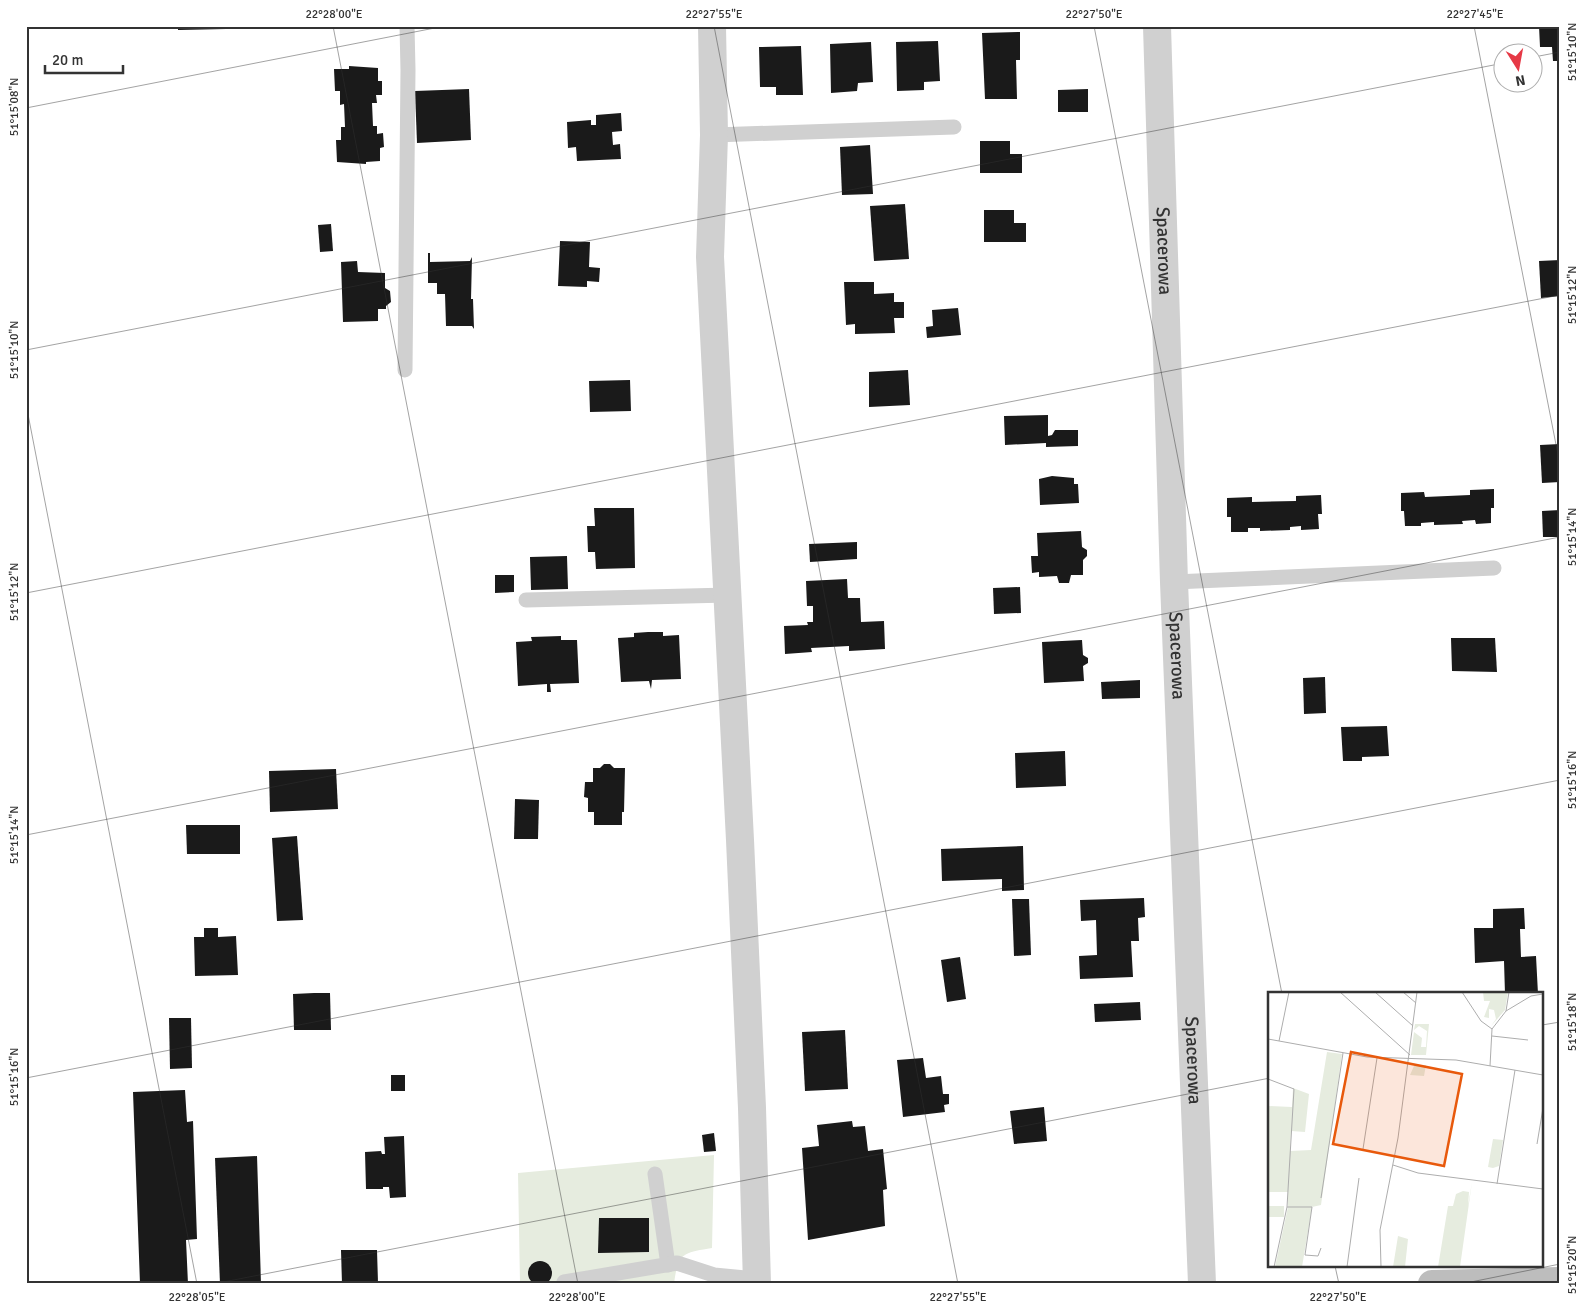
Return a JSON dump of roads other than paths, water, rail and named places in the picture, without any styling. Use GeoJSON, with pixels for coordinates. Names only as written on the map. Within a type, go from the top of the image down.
{"type":"FeatureCollection","features":[{"type":"Feature","properties":{"kind":"main road"},"geometry":{"type":"LineString","coordinates":[[1432,1284],[1560,1282]]}},
{"type":"Feature","properties":{"kind":"street"},"geometry":{"type":"LineString","coordinates":[[712,26],[714,135],[710,257],[752,1098],[757,1282]]}},
{"type":"Feature","properties":{"kind":"street","name":"Spacerowa"},"geometry":{"type":"LineString","coordinates":[[1157,26],[1174,582],[1202,1284]]}},
{"type":"Feature","properties":{"kind":"lane"},"geometry":{"type":"LineString","coordinates":[[406,370],[407,26]]}},
{"type":"Feature","properties":{"kind":"lane"},"geometry":{"type":"LineString","coordinates":[[714,135],[954,127]]}},
{"type":"Feature","properties":{"kind":"lane"},"geometry":{"type":"LineString","coordinates":[[1174,582],[1494,568]]}},
{"type":"Feature","properties":{"kind":"lane"},"geometry":{"type":"LineString","coordinates":[[526,600],[728,595]]}},
{"type":"Feature","properties":{"kind":"lane"},"geometry":{"type":"LineString","coordinates":[[655,1174],[668,1265]]}},
{"type":"Feature","properties":{"kind":"lane"},"geometry":{"type":"LineString","coordinates":[[564,1282],[677,1264],[714,1275],[757,1282]]}}]}
